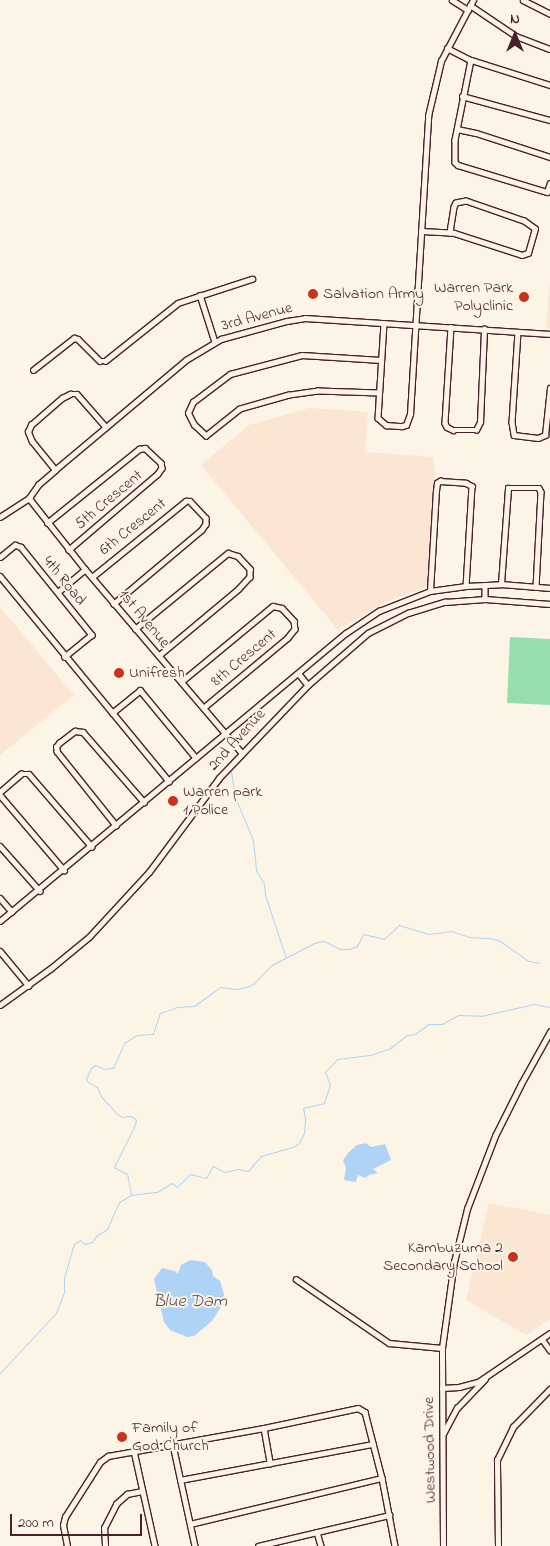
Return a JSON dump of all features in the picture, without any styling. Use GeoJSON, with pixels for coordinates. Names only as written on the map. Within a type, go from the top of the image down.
{"type":"FeatureCollection","features":[{"type":"Feature","properties":{"kind":"street"},"geometry":{"type":"LineString","coordinates":[[452,0],[516,36],[550,49]]}},
{"type":"Feature","properties":{"kind":"street"},"geometry":{"type":"LineString","coordinates":[[384,323],[378,413],[381,422],[386,425],[406,425],[410,414],[428,116],[437,72],[446,48],[473,0]]}},
{"type":"Feature","properties":{"kind":"street"},"geometry":{"type":"LineString","coordinates":[[523,0],[550,14]]}},
{"type":"Feature","properties":{"kind":"street"},"geometry":{"type":"LineString","coordinates":[[446,48],[472,60],[550,84]]}},
{"type":"Feature","properties":{"kind":"street"},"geometry":{"type":"LineString","coordinates":[[472,60],[462,96],[457,129],[454,156],[458,165],[547,192],[550,183]]}},
{"type":"Feature","properties":{"kind":"street"},"geometry":{"type":"LineString","coordinates":[[462,96],[550,120]]}},
{"type":"Feature","properties":{"kind":"street"},"geometry":{"type":"LineString","coordinates":[[457,129],[476,133],[550,157]]}},
{"type":"Feature","properties":{"kind":"street"},"geometry":{"type":"LineString","coordinates":[[421,231],[450,233],[522,256],[528,253],[535,229],[524,221],[466,201],[460,202],[454,207],[450,233]]}},
{"type":"Feature","properties":{"kind":"street"},"geometry":{"type":"LineString","coordinates":[[32,370],[74,338],[102,362],[105,361],[169,308],[187,298],[200,296],[252,279]]}},
{"type":"Feature","properties":{"kind":"street"},"geometry":{"type":"LineString","coordinates":[[200,296],[215,342]]}},
{"type":"Feature","properties":{"kind":"street","name":"3rd Avenue"},"geometry":{"type":"LineString","coordinates":[[0,517],[29,498],[38,485],[54,470],[186,360],[215,342],[300,318],[550,334]]}},
{"type":"Feature","properties":{"kind":"street"},"geometry":{"type":"LineString","coordinates":[[451,327],[445,423],[446,428],[453,430],[476,430],[480,422],[484,329]]}},
{"type":"Feature","properties":{"kind":"street"},"geometry":{"type":"LineString","coordinates":[[518,332],[512,422],[514,434],[538,438],[545,435],[550,388]]}},
{"type":"Feature","properties":{"kind":"street"},"geometry":{"type":"LineString","coordinates":[[379,393],[318,391],[280,397],[240,409],[206,436],[194,426],[188,413],[193,402],[230,374],[302,355],[381,360]]}},
{"type":"Feature","properties":{"kind":"street"},"geometry":{"type":"LineString","coordinates":[[54,470],[32,442],[28,432],[31,425],[62,398],[70,394],[77,394],[106,427]]}},
{"type":"Feature","properties":{"kind":"street","name":"5th Crescent"},"geometry":{"type":"LineString","coordinates":[[47,523],[139,449],[145,448],[161,463],[162,468],[158,474],[69,550]]}},
{"type":"Feature","properties":{"kind":"street"},"geometry":{"type":"LineString","coordinates":[[430,591],[436,492],[437,484],[440,481],[466,482],[472,486],[466,586]]}},
{"type":"Feature","properties":{"kind":"street"},"geometry":{"type":"LineString","coordinates":[[501,584],[508,488],[538,488],[541,492],[536,587]]}},
{"type":"Feature","properties":{"kind":"street","name":"1st Avenue"},"geometry":{"type":"LineString","coordinates":[[29,498],[47,523],[114,604],[242,753]]}},
{"type":"Feature","properties":{"kind":"street","name":"6th Crescent"},"geometry":{"type":"LineString","coordinates":[[92,576],[186,501],[190,501],[206,518],[206,524],[202,530],[114,604]]}},
{"type":"Feature","properties":{"kind":"street","name":"4th Road"},"geometry":{"type":"LineString","coordinates":[[0,557],[15,546],[21,547],[92,636],[65,657]]}},
{"type":"Feature","properties":{"kind":"street"},"geometry":{"type":"LineString","coordinates":[[136,628],[228,553],[238,556],[250,569],[250,577],[239,589],[159,656]]}},
{"type":"Feature","properties":{"kind":"street"},"geometry":{"type":"LineString","coordinates":[[58,592],[85,569]]}},
{"type":"Feature","properties":{"kind":"street"},"geometry":{"type":"LineString","coordinates":[[0,576],[169,781]]}},
{"type":"Feature","properties":{"kind":"street"},"geometry":{"type":"LineString","coordinates":[[0,922],[40,891],[196,758],[363,622],[397,603],[430,591],[501,584],[550,588]]}},
{"type":"Feature","properties":{"kind":"street"},"geometry":{"type":"LineString","coordinates":[[485,585],[485,599]]}},
{"type":"Feature","properties":{"kind":"street","name":"2nd Avenue"},"geometry":{"type":"LineString","coordinates":[[1,1005],[29,986],[89,937],[148,872],[219,778],[308,685],[353,644],[381,624],[423,607],[445,602],[485,599],[550,604]]}},
{"type":"Feature","properties":{"kind":"street","name":"8th Crescent"},"geometry":{"type":"LineString","coordinates":[[180,682],[273,606],[282,608],[294,621],[295,629],[288,638],[204,708]]}},
{"type":"Feature","properties":{"kind":"street"},"geometry":{"type":"LineString","coordinates":[[299,674],[308,685]]}},
{"type":"Feature","properties":{"kind":"street"},"geometry":{"type":"LineString","coordinates":[[112,713],[140,690],[196,758]]}},
{"type":"Feature","properties":{"kind":"street"},"geometry":{"type":"LineString","coordinates":[[116,826],[57,752],[56,747],[60,742],[75,731],[83,732],[144,802]]}},
{"type":"Feature","properties":{"kind":"street"},"geometry":{"type":"LineString","coordinates":[[64,870],[0,794],[21,774],[29,774],[92,847]]}},
{"type":"Feature","properties":{"kind":"street"},"geometry":{"type":"LineString","coordinates":[[0,846],[40,891]]}},
{"type":"Feature","properties":{"kind":"street"},"geometry":{"type":"LineString","coordinates":[[0,898],[12,912]]}},
{"type":"Feature","properties":{"kind":"street"},"geometry":{"type":"LineString","coordinates":[[0,953],[29,986]]}},
{"type":"Feature","properties":{"kind":"street"},"geometry":{"type":"LineString","coordinates":[[442,1388],[442,1348],[452,1271],[467,1209],[495,1136],[550,1032]]}},
{"type":"Feature","properties":{"kind":"street"},"geometry":{"type":"LineString","coordinates":[[296,1279],[389,1342],[442,1348]]}},
{"type":"Feature","properties":{"kind":"street","name":"Westwood Drive"},"geometry":{"type":"LineString","coordinates":[[443,1546],[442,1388],[472,1385],[550,1334]]}},
{"type":"Feature","properties":{"kind":"street"},"geometry":{"type":"LineString","coordinates":[[542,1339],[550,1350]]}},
{"type":"Feature","properties":{"kind":"street"},"geometry":{"type":"LineString","coordinates":[[443,1436],[457,1408],[485,1378]]}},
{"type":"Feature","properties":{"kind":"street"},"geometry":{"type":"LineString","coordinates":[[498,1546],[497,1460],[513,1427],[550,1389]]}},
{"type":"Feature","properties":{"kind":"street"},"geometry":{"type":"LineString","coordinates":[[67,1546],[64,1521],[100,1462],[108,1456],[264,1428],[340,1410],[361,1408],[365,1412],[374,1444],[395,1546]]}},
{"type":"Feature","properties":{"kind":"street"},"geometry":{"type":"LineString","coordinates":[[264,1428],[270,1463]]}},
{"type":"Feature","properties":{"kind":"street"},"geometry":{"type":"LineString","coordinates":[[180,1480],[374,1444]]}},
{"type":"Feature","properties":{"kind":"street"},"geometry":{"type":"LineString","coordinates":[[173,1445],[195,1546]]}},
{"type":"Feature","properties":{"kind":"street"},"geometry":{"type":"LineString","coordinates":[[134,1451],[156,1546]]}},
{"type":"Feature","properties":{"kind":"street"},"geometry":{"type":"LineString","coordinates":[[190,1524],[382,1478]]}},
{"type":"Feature","properties":{"kind":"street"},"geometry":{"type":"LineString","coordinates":[[105,1546],[104,1528],[116,1504],[127,1494],[142,1491]]}},
{"type":"Feature","properties":{"kind":"street"},"geometry":{"type":"LineString","coordinates":[[258,1546],[389,1515]]}},
{"type":"Feature","properties":{"kind":"street"},"geometry":{"type":"LineString","coordinates":[[317,1532],[321,1546]]}},
{"type":"Feature","properties":{"kind":"shaded area"},"geometry":{"type":"Polygon","coordinates":[[[550,280],[550,329],[546,328],[550,280]]]}},
{"type":"Feature","properties":{"kind":"shaded area"},"geometry":{"type":"Polygon","coordinates":[[[309,408],[368,412],[365,452],[433,457],[435,472],[429,586],[388,601],[338,630],[201,465],[249,425],[309,408]]]}},
{"type":"Feature","properties":{"kind":"shaded area"},"geometry":{"type":"Polygon","coordinates":[[[0,607],[74,695],[0,755],[0,607]]]}},
{"type":"Feature","properties":{"kind":"shaded area","name":"Kambuzuma 2 Secondary School"},"geometry":{"type":"Polygon","coordinates":[[[489,1203],[550,1215],[550,1319],[526,1335],[466,1300],[489,1203]]]}},
{"type":"Feature","properties":{"kind":"green space"},"geometry":{"type":"Polygon","coordinates":[[[510,637],[550,639],[550,705],[507,703],[510,637]]]}},
{"type":"Feature","properties":{"kind":"water"},"geometry":{"type":"Polygon","coordinates":[[[366,1143],[371,1147],[385,1144],[391,1160],[373,1169],[378,1173],[365,1178],[358,1175],[356,1182],[344,1180],[346,1168],[343,1160],[357,1145],[366,1143]]]}},
{"type":"Feature","properties":{"kind":"water","name":"Blue Dam"},"geometry":{"type":"Polygon","coordinates":[[[190,1260],[205,1262],[212,1270],[213,1276],[220,1281],[224,1294],[223,1304],[212,1321],[194,1336],[187,1337],[170,1330],[164,1322],[154,1279],[162,1268],[175,1271],[178,1274],[181,1265],[190,1260]]]}},
{"type":"Feature","properties":{"kind":"waterway"},"geometry":{"type":"LineString","coordinates":[[231,772],[235,797],[253,840],[256,870],[264,884],[265,895],[286,958]]}},
{"type":"Feature","properties":{"kind":"waterway"},"geometry":{"type":"LineString","coordinates":[[131,1194],[127,1174],[114,1167],[136,1120],[131,1116],[122,1117],[117,1114],[101,1096],[97,1087],[86,1079],[91,1068],[95,1065],[104,1069],[113,1068],[124,1043],[137,1035],[153,1034],[160,1013],[177,1007],[194,1006],[220,987],[236,989],[247,987],[253,984],[272,965],[314,943],[324,941],[340,949],[349,949],[357,946],[363,934],[384,939],[399,925],[428,934],[451,931],[469,937],[491,938],[500,941],[529,961],[539,963]]}},
{"type":"Feature","properties":{"kind":"waterway"},"geometry":{"type":"LineString","coordinates":[[0,1373],[56,1313],[64,1292],[64,1278],[74,1244],[80,1240],[85,1244],[92,1242],[96,1236],[107,1229],[119,1202],[131,1195],[157,1192],[172,1183],[177,1187],[190,1174],[206,1178],[213,1166],[225,1172],[238,1169],[248,1171],[261,1156],[293,1147],[299,1143],[304,1133],[305,1119],[303,1108],[324,1103],[330,1085],[325,1072],[337,1059],[370,1055],[389,1049],[407,1035],[415,1034],[429,1024],[442,1024],[458,1015],[481,1016],[534,1004],[550,1007]]}},
{"type":"Feature","properties":{"kind":"place","name":"Salvation Army"},"geometry":{"type":"Point","coordinates":[313,294]}},
{"type":"Feature","properties":{"kind":"place","name":"Warren Park Polyclinic"},"geometry":{"type":"Point","coordinates":[524,297]}},
{"type":"Feature","properties":{"kind":"place","name":"Unifresh"},"geometry":{"type":"Point","coordinates":[119,673]}},
{"type":"Feature","properties":{"kind":"place","name":"Warren park 1 Police"},"geometry":{"type":"Point","coordinates":[173,801]}},
{"type":"Feature","properties":{"kind":"place","name":"Kambuzuma 2 Secondary School"},"geometry":{"type":"Point","coordinates":[513,1257]}},
{"type":"Feature","properties":{"kind":"place","name":"Family of God Church"},"geometry":{"type":"Point","coordinates":[122,1437]}}]}
